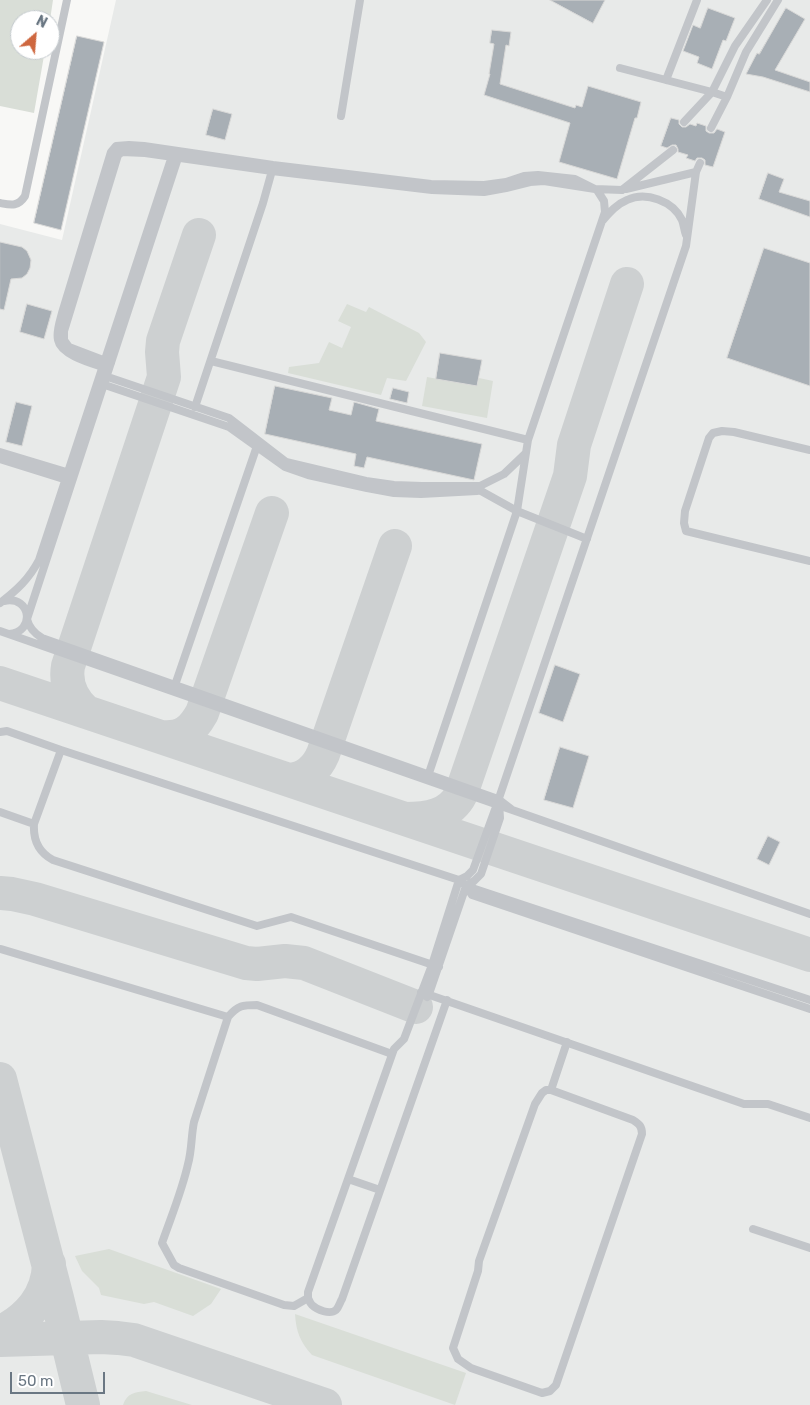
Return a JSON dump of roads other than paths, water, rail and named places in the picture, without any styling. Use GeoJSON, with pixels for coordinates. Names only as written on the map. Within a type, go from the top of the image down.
{"type":"FeatureCollection","features":[{"type":"Feature","properties":{"kind":"lane"},"geometry":{"type":"LineString","coordinates":[[0,203],[16,205],[25,196],[67,0]]}},
{"type":"Feature","properties":{"kind":"lane"},"geometry":{"type":"LineString","coordinates":[[340,116],[360,0]]}},
{"type":"Feature","properties":{"kind":"lane"},"geometry":{"type":"LineString","coordinates":[[666,80],[697,0]]}},
{"type":"Feature","properties":{"kind":"lane"},"geometry":{"type":"LineString","coordinates":[[684,122],[712,92],[736,46],[767,0]]}},
{"type":"Feature","properties":{"kind":"lane"},"geometry":{"type":"LineString","coordinates":[[711,128],[727,97],[746,52],[778,0]]}},
{"type":"Feature","properties":{"kind":"lane"},"geometry":{"type":"LineString","coordinates":[[620,68],[727,97]]}},
{"type":"Feature","properties":{"kind":"lane"},"geometry":{"type":"LineString","coordinates":[[622,190],[673,150]]}},
{"type":"Feature","properties":{"kind":"lane"},"geometry":{"type":"LineString","coordinates":[[526,454],[481,491],[421,494],[394,493],[308,475],[285,467],[229,418],[195,407],[106,368],[69,347],[64,340],[64,331],[118,155],[129,151],[176,154],[432,190],[484,192],[530,182],[544,181],[596,189],[622,190],[652,198],[668,205],[680,218],[684,228],[686,246]]}},
{"type":"Feature","properties":{"kind":"lane"},"geometry":{"type":"LineString","coordinates":[[1,631],[13,634],[18,632],[23,628],[27,618],[70,477],[176,154]]}},
{"type":"Feature","properties":{"kind":"lane"},"geometry":{"type":"LineString","coordinates":[[435,966],[459,880],[474,870],[686,246],[696,172],[700,163]]}},
{"type":"Feature","properties":{"kind":"lane"},"geometry":{"type":"LineString","coordinates":[[195,407],[263,203],[272,168]]}},
{"type":"Feature","properties":{"kind":"lane"},"geometry":{"type":"LineString","coordinates":[[622,190],[696,172]]}},
{"type":"Feature","properties":{"kind":"lane"},"geometry":{"type":"LineString","coordinates":[[428,777],[517,511],[528,440],[602,222],[605,204],[596,189]]}},
{"type":"Feature","properties":{"kind":"lane"},"geometry":{"type":"LineString","coordinates":[[602,222],[614,208],[625,201],[637,197],[652,198]]}},
{"type":"Feature","properties":{"kind":"lane"},"geometry":{"type":"LineString","coordinates":[[211,361],[528,440]]}},
{"type":"Feature","properties":{"kind":"lane"},"geometry":{"type":"LineString","coordinates":[[100,384],[229,427],[286,462],[366,481],[394,485],[480,486],[504,474]]}},
{"type":"Feature","properties":{"kind":"lane"},"geometry":{"type":"LineString","coordinates":[[810,450],[734,432],[714,432],[709,438],[684,511],[684,523],[686,531],[810,561]]}},
{"type":"Feature","properties":{"kind":"lane"},"geometry":{"type":"LineString","coordinates":[[174,688],[258,444]]}},
{"type":"Feature","properties":{"kind":"lane"},"geometry":{"type":"LineString","coordinates":[[0,452],[70,477]]}},
{"type":"Feature","properties":{"kind":"lane"},"geometry":{"type":"LineString","coordinates":[[0,459],[70,477]]}},
{"type":"Feature","properties":{"kind":"lane"},"geometry":{"type":"LineString","coordinates":[[0,603],[18,589],[30,575],[39,560],[70,477]]}},
{"type":"Feature","properties":{"kind":"lane"},"geometry":{"type":"LineString","coordinates":[[465,486],[481,491],[517,511],[587,538]]}},
{"type":"Feature","properties":{"kind":"lane"},"geometry":{"type":"LineString","coordinates":[[0,603],[5,600],[17,601],[25,608],[31,629],[42,638],[174,688]]}},
{"type":"Feature","properties":{"kind":"lane"},"geometry":{"type":"LineString","coordinates":[[1,631],[174,688],[810,914]]}},
{"type":"Feature","properties":{"kind":"lane"},"geometry":{"type":"LineString","coordinates":[[0,732],[7,731],[459,880],[472,895],[810,1009]]}},
{"type":"Feature","properties":{"kind":"lane"},"geometry":{"type":"LineString","coordinates":[[60,750],[34,824],[33,832],[38,848],[45,856],[257,926],[291,917],[435,966]]}},
{"type":"Feature","properties":{"kind":"lane"},"geometry":{"type":"LineString","coordinates":[[447,1000],[337,1309],[331,1313],[320,1310],[313,1306],[308,1298],[308,1292],[394,1049],[404,1039],[416,1007],[425,993],[466,886],[481,874],[500,818],[498,802]]}},
{"type":"Feature","properties":{"kind":"lane"},"geometry":{"type":"LineString","coordinates":[[0,812],[34,824]]}},
{"type":"Feature","properties":{"kind":"lane"},"geometry":{"type":"LineString","coordinates":[[466,886],[810,1000]]}},
{"type":"Feature","properties":{"kind":"lane"},"geometry":{"type":"LineString","coordinates":[[1,949],[228,1017]]}},
{"type":"Feature","properties":{"kind":"lane"},"geometry":{"type":"LineString","coordinates":[[425,993],[729,1099],[750,1105],[768,1104],[810,1118]]}},
{"type":"Feature","properties":{"kind":"lane"},"geometry":{"type":"LineString","coordinates":[[308,1298],[294,1306],[284,1305],[179,1268],[174,1265],[162,1243],[188,1167],[192,1148],[192,1131],[228,1017],[235,1008],[244,1005],[257,1005],[392,1054]]}},
{"type":"Feature","properties":{"kind":"lane"},"geometry":{"type":"LineString","coordinates":[[551,1090],[567,1042]]}},
{"type":"Feature","properties":{"kind":"lane"},"geometry":{"type":"LineString","coordinates":[[546,1090],[551,1090],[632,1120],[642,1128],[642,1134],[556,1385],[550,1392],[542,1393],[471,1368],[458,1359],[453,1348],[478,1271],[479,1261],[535,1104],[542,1093],[546,1090]]}},
{"type":"Feature","properties":{"kind":"lane"},"geometry":{"type":"LineString","coordinates":[[348,1179],[380,1190]]}},
{"type":"Feature","properties":{"kind":"lane"},"geometry":{"type":"LineString","coordinates":[[754,1230],[810,1248]]}}]}
